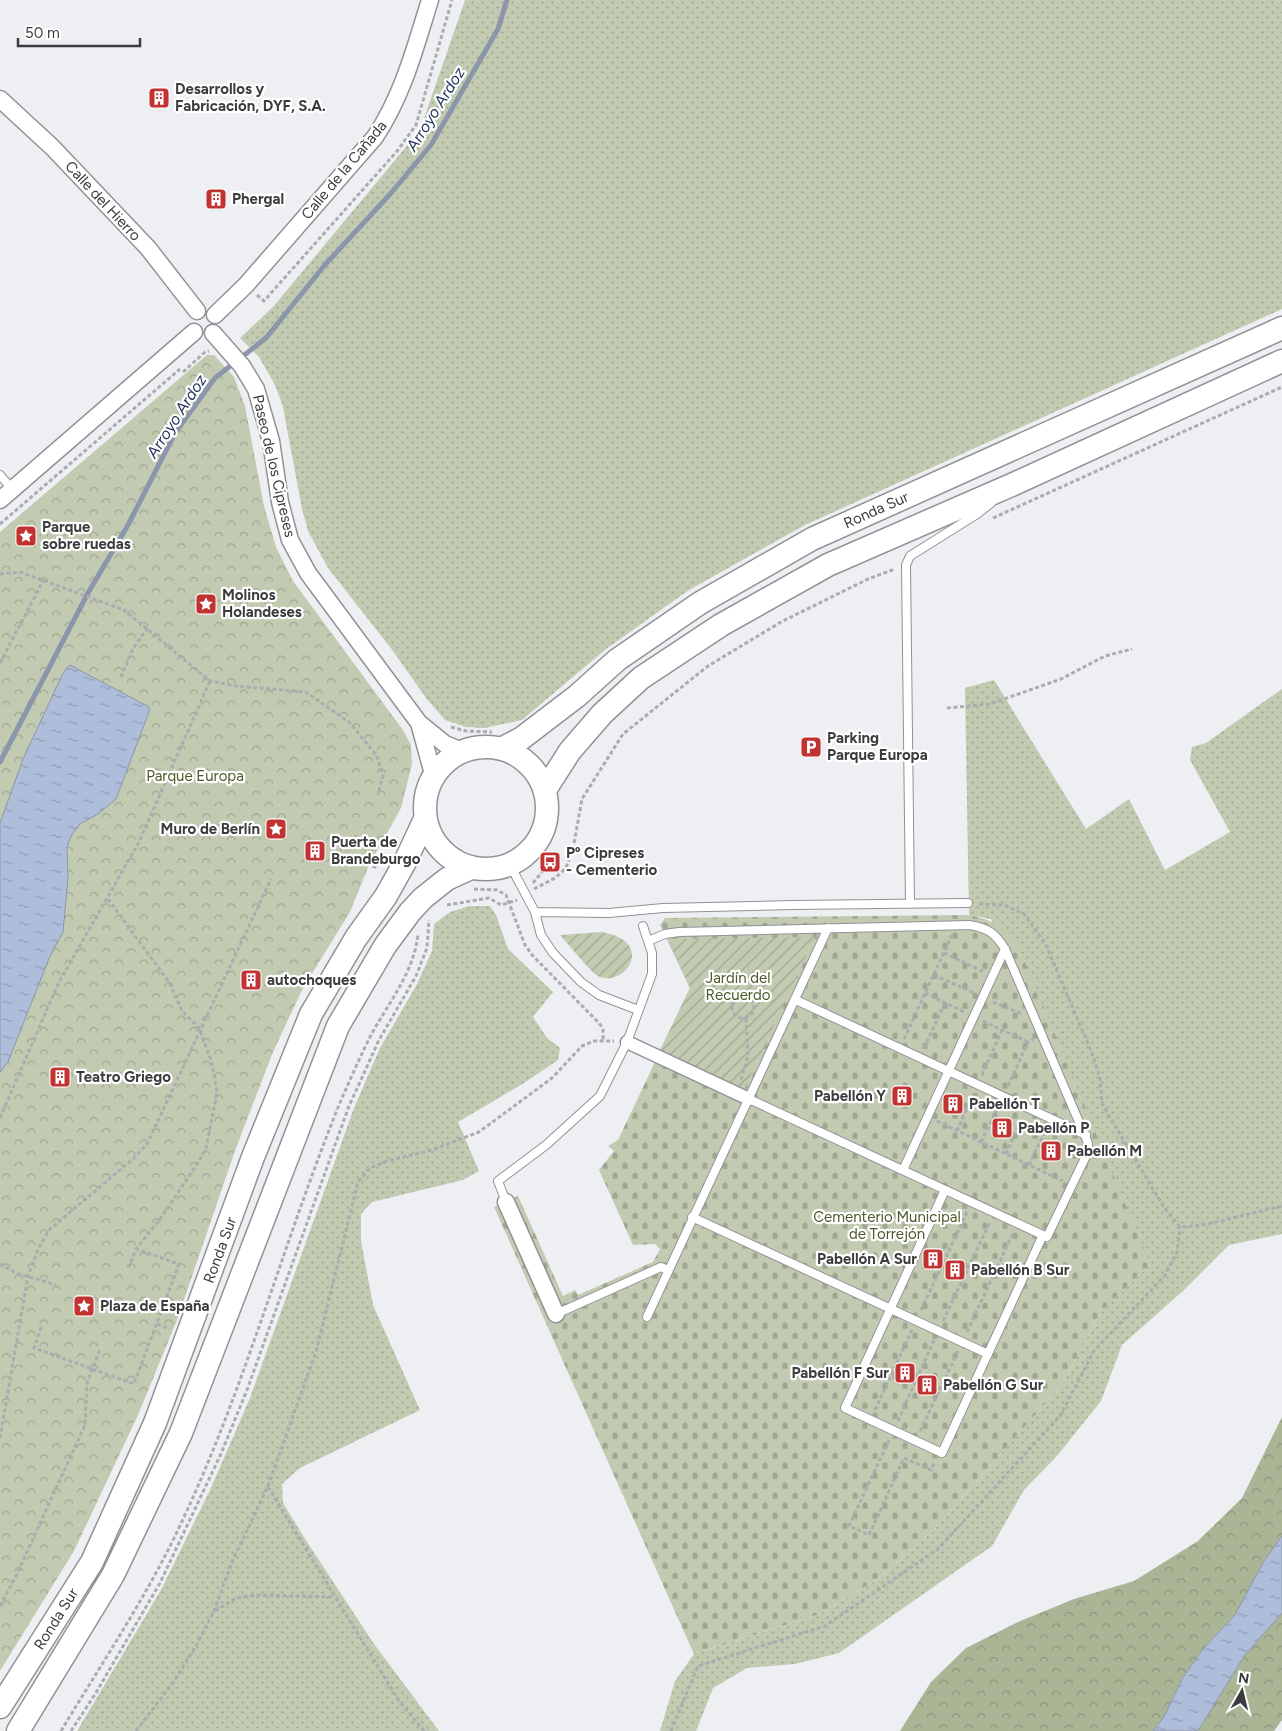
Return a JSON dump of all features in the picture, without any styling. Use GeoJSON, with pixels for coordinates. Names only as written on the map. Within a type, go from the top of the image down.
{"type":"FeatureCollection","features":[{"type":"Feature","properties":{"kind":"main road","name":"Ronda Sur"},"geometry":{"type":"LineString","coordinates":[[0,1707],[92,1562],[154,1423],[187,1341],[253,1157],[311,1014],[356,938],[386,896],[405,862],[424,819],[425,796],[434,774],[446,760],[462,751],[530,732],[617,660],[692,608],[812,539],[1282,328]]}},
{"type":"Feature","properties":{"kind":"main road","name":"Ronda Sur"},"geometry":{"type":"LineString","coordinates":[[545,790],[570,751],[602,714],[641,678],[721,625],[828,566],[1016,483],[1282,361]]}},
{"type":"Feature","properties":{"kind":"main road","name":"Ronda Sur"},"geometry":{"type":"LineString","coordinates":[[18,1731],[113,1575],[181,1434],[338,1026],[385,946],[410,912],[423,898],[447,879],[471,879],[491,870],[510,865],[526,855],[542,834],[548,808],[545,790],[536,772],[521,757],[499,740]]}},
{"type":"Feature","properties":{"kind":"main road","name":"Ronda Sur"},"geometry":{"type":"LineString","coordinates":[[424,819],[433,841],[471,879]]}},
{"type":"Feature","properties":{"kind":"street","name":"Calle de la Cañada"},"geometry":{"type":"LineString","coordinates":[[215,314],[246,285],[375,137],[391,114],[402,90],[430,0]]}},
{"type":"Feature","properties":{"kind":"street","name":"Calle del Hierro"},"geometry":{"type":"LineString","coordinates":[[0,99],[52,147],[148,248],[197,312]]}},
{"type":"Feature","properties":{"kind":"street"},"geometry":{"type":"LineString","coordinates":[[206,309],[215,314],[218,324],[213,333],[204,336],[194,332],[191,321],[197,312],[206,309]]}},
{"type":"Feature","properties":{"kind":"street"},"geometry":{"type":"LineString","coordinates":[[6,494],[194,332]]}},
{"type":"Feature","properties":{"kind":"street","name":"Paseo de los Cipreses"},"geometry":{"type":"LineString","coordinates":[[213,333],[219,349],[242,366],[256,389],[263,409],[280,502],[290,540],[308,573],[419,723],[445,744],[462,751]]}},
{"type":"Feature","properties":{"kind":"street","name":"Paseo de los Cipreses"},"geometry":{"type":"LineString","coordinates":[[419,723],[434,774]]}},
{"type":"Feature","properties":{"kind":"street"},"geometry":{"type":"LineString","coordinates":[[627,1042],[749,1099]]}},
{"type":"Feature","properties":{"kind":"street"},"geometry":{"type":"LineString","coordinates":[[506,1202],[556,1314]]}},
{"type":"Feature","properties":{"kind":"lane"},"geometry":{"type":"LineString","coordinates":[[0,476],[6,494]]}},
{"type":"Feature","properties":{"kind":"lane"},"geometry":{"type":"LineString","coordinates":[[910,904],[906,565],[910,556],[977,514],[1016,483]]}},
{"type":"Feature","properties":{"kind":"lane"},"geometry":{"type":"LineString","coordinates":[[510,865],[525,897],[535,912],[541,934],[553,953],[581,982],[599,995],[638,1010]]}},
{"type":"Feature","properties":{"kind":"lane"},"geometry":{"type":"LineString","coordinates":[[535,912],[609,912],[676,908],[968,903]]}},
{"type":"Feature","properties":{"kind":"lane"},"geometry":{"type":"LineString","coordinates":[[506,1202],[498,1181],[546,1145],[600,1096],[627,1042],[652,974],[652,954],[643,926]]}},
{"type":"Feature","properties":{"kind":"lane"},"geometry":{"type":"LineString","coordinates":[[648,941],[664,934],[679,932],[951,926],[986,928],[997,936],[1005,949],[1086,1136],[1088,1143],[1087,1154],[1047,1237],[749,1099]]}},
{"type":"Feature","properties":{"kind":"lane"},"geometry":{"type":"LineString","coordinates":[[647,1317],[828,928]]}},
{"type":"Feature","properties":{"kind":"lane"},"geometry":{"type":"LineString","coordinates":[[903,1170],[1005,949]]}},
{"type":"Feature","properties":{"kind":"lane"},"geometry":{"type":"LineString","coordinates":[[796,1000],[1086,1136]]}},
{"type":"Feature","properties":{"kind":"lane"},"geometry":{"type":"LineString","coordinates":[[945,1190],[844,1408],[942,1453],[1043,1235]]}},
{"type":"Feature","properties":{"kind":"lane"},"geometry":{"type":"LineString","coordinates":[[692,1217],[988,1354]]}},
{"type":"Feature","properties":{"kind":"lane"},"geometry":{"type":"LineString","coordinates":[[556,1314],[661,1267],[668,1270]]}},
{"type":"Feature","properties":{"kind":"path"},"geometry":{"type":"LineString","coordinates":[[0,524],[181,370],[205,352],[219,349]]}},
{"type":"Feature","properties":{"kind":"path"},"geometry":{"type":"LineString","coordinates":[[991,519],[1282,387]]}},
{"type":"Feature","properties":{"kind":"path"},"geometry":{"type":"LineString","coordinates":[[442,909],[450,904],[480,898],[489,898],[502,905],[509,904],[525,897],[536,887],[555,878],[566,868],[573,849],[582,799],[623,734],[708,666],[781,622],[868,579],[906,565]]}},
{"type":"Feature","properties":{"kind":"path"},"geometry":{"type":"LineString","coordinates":[[0,574],[20,572],[44,579],[124,610],[148,627],[210,681],[236,686],[306,692],[350,723],[377,756],[383,776],[378,794]]}},
{"type":"Feature","properties":{"kind":"path"},"geometry":{"type":"LineString","coordinates":[[0,663],[44,579]]}},
{"type":"Feature","properties":{"kind":"path"},"geometry":{"type":"LineString","coordinates":[[121,677],[133,649],[148,627]]}},
{"type":"Feature","properties":{"kind":"path"},"geometry":{"type":"LineString","coordinates":[[948,708],[990,704],[1062,679],[1105,656],[1132,650]]}},
{"type":"Feature","properties":{"kind":"path"},"geometry":{"type":"LineString","coordinates":[[0,1118],[58,984],[139,842],[210,681]]}},
{"type":"Feature","properties":{"kind":"path"},"geometry":{"type":"LineString","coordinates":[[448,727],[499,740]]}},
{"type":"Feature","properties":{"kind":"path"},"geometry":{"type":"LineString","coordinates":[[361,860],[377,868]]}},
{"type":"Feature","properties":{"kind":"path"},"geometry":{"type":"LineString","coordinates":[[0,1438],[28,1276],[38,1249],[50,1229],[133,1159],[147,1144],[199,1028],[271,879]]}},
{"type":"Feature","properties":{"kind":"path"},"geometry":{"type":"LineString","coordinates":[[471,879],[479,888],[497,890],[506,895],[525,945],[532,956],[599,1023],[603,1029],[603,1041]]}},
{"type":"Feature","properties":{"kind":"path"},"geometry":{"type":"LineString","coordinates":[[108,899],[169,982],[182,1011],[199,1028],[212,1063],[217,1093],[206,1148],[187,1181],[136,1249],[129,1267]]}},
{"type":"Feature","properties":{"kind":"path"},"geometry":{"type":"LineString","coordinates":[[671,1731],[698,1666],[825,1626],[938,1549],[1060,1416],[1094,1351],[1165,1275],[1177,1252],[1180,1227],[1165,1209],[1102,1104],[1100,1078],[1092,1053],[1045,943],[1024,914],[1005,905],[968,903]]}},
{"type":"Feature","properties":{"kind":"path"},"geometry":{"type":"LineString","coordinates":[[71,1731],[104,1680],[160,1582],[220,1456],[253,1372],[349,1106],[378,1040],[416,976],[427,948],[428,921],[434,914]]}},
{"type":"Feature","properties":{"kind":"path"},"geometry":{"type":"LineString","coordinates":[[900,1048],[952,935],[951,926]]}},
{"type":"Feature","properties":{"kind":"path"},"geometry":{"type":"LineString","coordinates":[[61,1731],[119,1636],[183,1518],[238,1385],[312,1176],[340,1103],[370,1037],[408,972],[417,948],[419,929]]}},
{"type":"Feature","properties":{"kind":"path"},"geometry":{"type":"LineString","coordinates":[[944,954],[992,977]]}},
{"type":"Feature","properties":{"kind":"path"},"geometry":{"type":"LineString","coordinates":[[735,1092],[743,1076],[748,1056],[746,1018],[754,1009],[751,999],[740,996],[732,1004],[733,1010],[736,1015],[746,1018]]}},
{"type":"Feature","properties":{"kind":"path"},"geometry":{"type":"LineString","coordinates":[[919,1057],[945,1003]]}},
{"type":"Feature","properties":{"kind":"path"},"geometry":{"type":"LineString","coordinates":[[136,1731],[172,1684],[214,1611],[232,1562],[268,1486],[316,1352],[358,1182],[370,1168],[387,1161],[432,1150],[479,1132],[552,1078],[582,1046],[603,1041],[627,1042]]}},
{"type":"Feature","properties":{"kind":"path"},"geometry":{"type":"LineString","coordinates":[[1006,1154],[1026,1108]]}},
{"type":"Feature","properties":{"kind":"path"},"geometry":{"type":"LineString","coordinates":[[928,1117],[1072,1186]]}},
{"type":"Feature","properties":{"kind":"path"},"geometry":{"type":"LineString","coordinates":[[1028,1165],[1050,1119]]}},
{"type":"Feature","properties":{"kind":"path"},"geometry":{"type":"LineString","coordinates":[[1180,1227],[1203,1225],[1282,1206]]}},
{"type":"Feature","properties":{"kind":"path"},"geometry":{"type":"LineString","coordinates":[[40,1327],[34,1348],[134,1384],[179,1264],[136,1249]]}},
{"type":"Feature","properties":{"kind":"path"},"geometry":{"type":"LineString","coordinates":[[0,1264],[4,1268],[56,1285]]}},
{"type":"Feature","properties":{"kind":"path"},"geometry":{"type":"LineString","coordinates":[[157,1324],[173,1330]]}},
{"type":"Feature","properties":{"kind":"path"},"geometry":{"type":"LineString","coordinates":[[0,1606],[47,1510],[85,1425],[87,1383],[100,1348]]}},
{"type":"Feature","properties":{"kind":"path"},"geometry":{"type":"LineString","coordinates":[[887,1444],[849,1526],[869,1535],[904,1458],[931,1470],[940,1452]]}},
{"type":"Feature","properties":{"kind":"path"},"geometry":{"type":"LineString","coordinates":[[268,1486],[399,1702],[424,1731]]}},
{"type":"Feature","properties":{"kind":"path"},"geometry":{"type":"LineString","coordinates":[[214,1611],[236,1598],[257,1595],[334,1596]]}},
{"type":"Feature","properties":{"kind":"green space"},"geometry":{"type":"Polygon","coordinates":[[[465,0],[1282,0],[1282,309],[805,525],[689,590],[606,649],[522,720],[485,728],[466,727],[445,720],[426,698],[393,651],[328,568],[308,531],[302,509],[283,407],[275,385],[259,357],[240,338],[273,307],[420,130],[465,0]]]}},
{"type":"Feature","properties":{"kind":"green space","name":"Parque Europa"},"geometry":{"type":"Polygon","coordinates":[[[207,355],[214,355],[234,377],[245,406],[264,506],[276,547],[293,581],[403,730],[411,745],[412,764],[401,808],[369,865],[350,912],[303,988],[273,1052],[236,1148],[177,1320],[138,1415],[74,1551],[0,1671],[0,532],[207,355]]]}},
{"type":"Feature","properties":{"kind":"green space"},"geometry":{"type":"Polygon","coordinates":[[[994,680],[1086,829],[1129,799],[1165,870],[1230,832],[1190,760],[1192,747],[1206,743],[1282,689],[1282,1234],[1229,1245],[1184,1290],[1122,1345],[1101,1401],[1057,1456],[1024,1490],[992,1546],[839,1653],[795,1664],[747,1668],[713,1688],[696,1731],[660,1731],[675,1681],[694,1654],[817,1615],[878,1579],[934,1530],[1063,1383],[1100,1313],[1150,1264],[991,919],[969,915],[965,688],[994,680]]]}},
{"type":"Feature","properties":{"kind":"green space"},"geometry":{"type":"Polygon","coordinates":[[[470,906],[490,906],[496,915],[508,949],[553,992],[533,1017],[547,1038],[560,1048],[558,1060],[524,1083],[458,1122],[479,1171],[463,1180],[372,1202],[361,1214],[361,1241],[373,1305],[420,1410],[300,1468],[282,1484],[283,1503],[307,1542],[374,1644],[439,1731],[77,1731],[161,1590],[210,1490],[250,1398],[354,1108],[380,1048],[416,986],[432,951],[434,924],[450,912],[470,906]]]}},
{"type":"Feature","properties":{"kind":"green space","name":"Cementerio Municipal de Torrejón"},"geometry":{"type":"Polygon","coordinates":[[[969,915],[993,922],[999,926],[1010,935],[1020,950],[1150,1264],[1100,1313],[1063,1383],[934,1530],[878,1579],[817,1615],[694,1654],[494,1207],[518,1196],[563,1296],[575,1290],[578,1295],[653,1262],[660,1249],[655,1244],[633,1245],[599,1170],[614,1151],[608,1146],[618,1140],[690,988],[660,925],[665,918],[969,915]]]}},
{"type":"Feature","properties":{"kind":"green space"},"geometry":{"type":"Polygon","coordinates":[[[601,932],[618,937],[628,945],[632,953],[631,962],[617,976],[608,978],[598,976],[560,935],[601,932]]]}},
{"type":"Feature","properties":{"kind":"green space","name":"Jardín del Recuerdo"},"geometry":{"type":"Polygon","coordinates":[[[815,937],[744,1090],[660,1050],[690,988],[669,943],[685,939],[815,937]]]}},
{"type":"Feature","properties":{"kind":"green space"},"geometry":{"type":"Polygon","coordinates":[[[1282,1417],[1282,1536],[1264,1561],[1235,1615],[1203,1649],[1182,1679],[1164,1717],[1153,1731],[900,1731],[931,1682],[966,1648],[1018,1622],[1074,1599],[1134,1581],[1198,1541],[1242,1498],[1282,1417]]]}},
{"type":"Feature","properties":{"kind":"green space"},"geometry":{"type":"Polygon","coordinates":[[[1282,1613],[1282,1720],[1274,1731],[1198,1731],[1244,1656],[1282,1613]]]}},
{"type":"Feature","properties":{"kind":"water"},"geometry":{"type":"Polygon","coordinates":[[[70,665],[149,707],[149,712],[116,799],[98,814],[80,824],[71,836],[67,847],[68,878],[63,932],[50,956],[8,1062],[0,1072],[0,823],[23,759],[63,673],[70,665]]]}},
{"type":"Feature","properties":{"kind":"water"},"geometry":{"type":"Polygon","coordinates":[[[1282,1536],[1282,1613],[1244,1656],[1198,1731],[1153,1731],[1164,1717],[1182,1679],[1203,1649],[1235,1615],[1264,1561],[1282,1536]]]}},
{"type":"Feature","properties":{"kind":"waterway","name":"Arroyo Ardoz"},"geometry":{"type":"LineString","coordinates":[[0,762],[88,593],[128,525],[175,433],[215,378],[266,338],[324,266],[392,192],[431,145],[498,29],[507,0]]}},
{"type":"Feature","properties":{"kind":"place","name":"Desarrollos y Fabricación, DYF, S.A."},"geometry":{"type":"Point","coordinates":[159,98]}},
{"type":"Feature","properties":{"kind":"place","name":"Phergal"},"geometry":{"type":"Point","coordinates":[216,199]}},
{"type":"Feature","properties":{"kind":"place","name":"Parque sobre ruedas"},"geometry":{"type":"Point","coordinates":[26,536]}},
{"type":"Feature","properties":{"kind":"place","name":"Molinos Holandeses"},"geometry":{"type":"Point","coordinates":[206,604]}},
{"type":"Feature","properties":{"kind":"place","name":"Parking Parque Europa"},"geometry":{"type":"Point","coordinates":[811,747]}},
{"type":"Feature","properties":{"kind":"place","name":"Muro de Berlín"},"geometry":{"type":"Point","coordinates":[276,829]}},
{"type":"Feature","properties":{"kind":"place","name":"Puerta de Brandeburgo"},"geometry":{"type":"Point","coordinates":[315,851]}},
{"type":"Feature","properties":{"kind":"place","name":"Pº Cipreses - Cementerio"},"geometry":{"type":"Point","coordinates":[550,862]}},
{"type":"Feature","properties":{"kind":"place","name":"autochoques"},"geometry":{"type":"Point","coordinates":[251,980]}},
{"type":"Feature","properties":{"kind":"place","name":"Teatro Griego"},"geometry":{"type":"Point","coordinates":[60,1077]}},
{"type":"Feature","properties":{"kind":"place","name":"Pabellón Y"},"geometry":{"type":"Point","coordinates":[902,1096]}},
{"type":"Feature","properties":{"kind":"place","name":"Pabellón T"},"geometry":{"type":"Point","coordinates":[953,1104]}},
{"type":"Feature","properties":{"kind":"place","name":"Pabellón P"},"geometry":{"type":"Point","coordinates":[1002,1128]}},
{"type":"Feature","properties":{"kind":"place","name":"Pabellón M"},"geometry":{"type":"Point","coordinates":[1051,1151]}},
{"type":"Feature","properties":{"kind":"place","name":"Pabellón A Sur"},"geometry":{"type":"Point","coordinates":[933,1259]}},
{"type":"Feature","properties":{"kind":"place","name":"Pabellón B Sur"},"geometry":{"type":"Point","coordinates":[955,1270]}},
{"type":"Feature","properties":{"kind":"place","name":"Plaza de España"},"geometry":{"type":"Point","coordinates":[84,1306]}},
{"type":"Feature","properties":{"kind":"place","name":"Pabellón F Sur"},"geometry":{"type":"Point","coordinates":[905,1373]}},
{"type":"Feature","properties":{"kind":"place","name":"Pabellón G Sur"},"geometry":{"type":"Point","coordinates":[927,1385]}}]}
